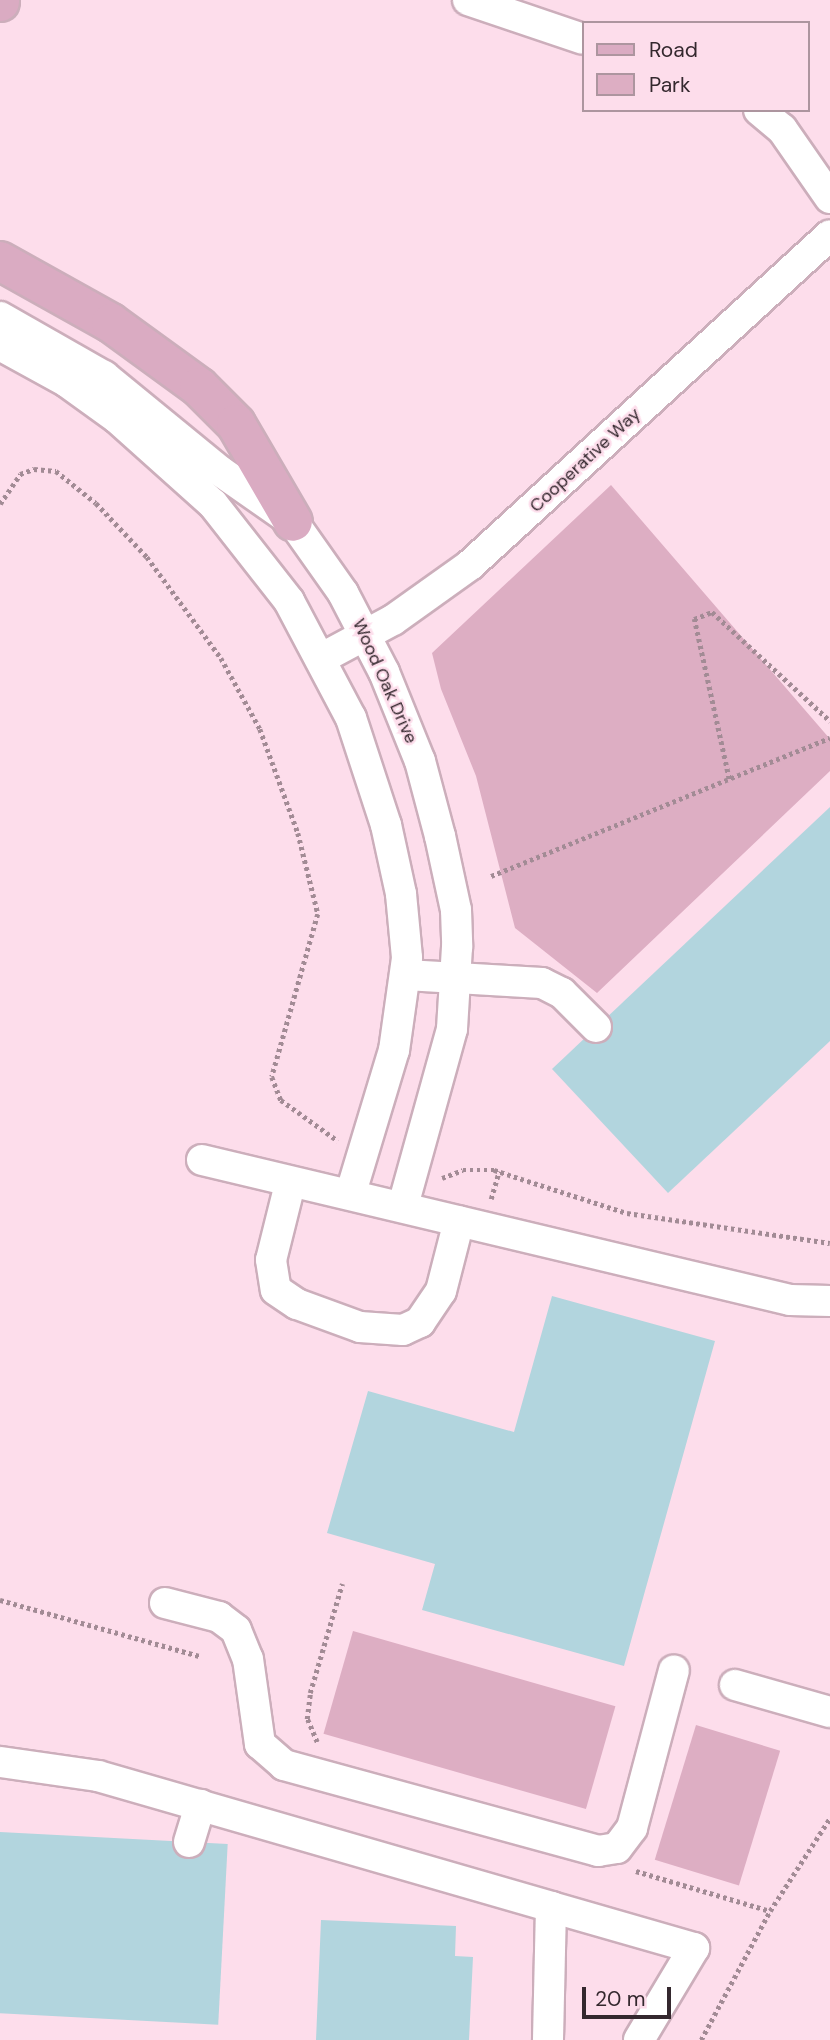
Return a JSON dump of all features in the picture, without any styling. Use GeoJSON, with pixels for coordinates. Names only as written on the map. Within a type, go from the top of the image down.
{"type":"FeatureCollection","features":[{"type":"Feature","properties":{"kind":"main road"},"geometry":{"type":"LineString","coordinates":[[0,261],[111,323],[206,394],[249,442],[293,522]]}},
{"type":"Feature","properties":{"kind":"street"},"geometry":{"type":"LineString","coordinates":[[468,0],[582,39]]}},
{"type":"Feature","properties":{"kind":"street"},"geometry":{"type":"LineString","coordinates":[[762,112],[782,128],[830,198]]}},
{"type":"Feature","properties":{"kind":"street","name":"Cooperative Way"},"geometry":{"type":"LineString","coordinates":[[322,658],[367,634],[470,565],[830,235]]}},
{"type":"Feature","properties":{"kind":"street","name":"Wood Oak Drive"},"geometry":{"type":"LineString","coordinates":[[0,317],[104,376],[220,471],[293,522],[367,634],[415,749],[440,836],[456,910],[457,977],[446,1057],[403,1206]]}},
{"type":"Feature","properties":{"kind":"street"},"geometry":{"type":"LineString","coordinates":[[0,345],[91,399],[187,478],[254,551],[322,658],[377,790],[401,894],[406,975],[394,1050],[351,1192]]}},
{"type":"Feature","properties":{"kind":"street"},"geometry":{"type":"LineString","coordinates":[[406,975],[542,983],[562,993],[596,1027]]}},
{"type":"Feature","properties":{"kind":"street"},"geometry":{"type":"LineString","coordinates":[[202,1160],[290,1184],[351,1192],[458,1221],[790,1300],[830,1301]]}},
{"type":"Feature","properties":{"kind":"street"},"geometry":{"type":"LineString","coordinates":[[290,1184],[271,1260],[276,1290],[297,1304],[359,1327],[402,1330],[420,1322],[441,1291],[458,1221]]}},
{"type":"Feature","properties":{"kind":"street"},"geometry":{"type":"LineString","coordinates":[[165,1603],[219,1617],[236,1630],[248,1659],[260,1744],[284,1765],[598,1851],[617,1848],[632,1828],[674,1670]]}},
{"type":"Feature","properties":{"kind":"street"},"geometry":{"type":"LineString","coordinates":[[735,1685],[830,1712]]}},
{"type":"Feature","properties":{"kind":"street"},"geometry":{"type":"LineString","coordinates":[[0,1762],[98,1776],[694,1948],[639,2040]]}},
{"type":"Feature","properties":{"kind":"street"},"geometry":{"type":"LineString","coordinates":[[189,1842],[200,1805]]}},
{"type":"Feature","properties":{"kind":"street"},"geometry":{"type":"LineString","coordinates":[[548,2040],[551,1907]]}},
{"type":"Feature","properties":{"kind":"path"},"geometry":{"type":"LineString","coordinates":[[0,504],[20,474],[34,468],[56,471],[96,503],[147,557],[221,657],[253,717],[298,833],[318,914],[272,1077],[281,1100],[344,1146]]}},
{"type":"Feature","properties":{"kind":"path"},"geometry":{"type":"LineString","coordinates":[[729,779],[694,619],[712,612],[830,720]]}},
{"type":"Feature","properties":{"kind":"path"},"geometry":{"type":"LineString","coordinates":[[491,876],[830,738]]}},
{"type":"Feature","properties":{"kind":"path"},"geometry":{"type":"LineString","coordinates":[[438,1178],[482,1168],[627,1213],[830,1243]]}},
{"type":"Feature","properties":{"kind":"path"},"geometry":{"type":"LineString","coordinates":[[323,1749],[311,1734],[307,1708],[342,1584]]}},
{"type":"Feature","properties":{"kind":"path"},"geometry":{"type":"LineString","coordinates":[[0,1600],[200,1656]]}},
{"type":"Feature","properties":{"kind":"path"},"geometry":{"type":"LineString","coordinates":[[701,2040],[770,1912],[830,1818]]}},
{"type":"Feature","properties":{"kind":"path"},"geometry":{"type":"LineString","coordinates":[[628,1869],[770,1912]]}},
{"type":"Feature","properties":{"kind":"green space"},"geometry":{"type":"Polygon","coordinates":[[[611,485],[830,739],[830,771],[597,993],[515,928],[476,776],[441,689],[432,653],[611,485]]]}},
{"type":"Feature","properties":{"kind":"green space"},"geometry":{"type":"Polygon","coordinates":[[[353,1631],[615,1706],[586,1809],[324,1734],[353,1631]]]}},
{"type":"Feature","properties":{"kind":"green space"},"geometry":{"type":"Polygon","coordinates":[[[696,1725],[780,1751],[739,1886],[655,1860],[696,1725]]]}},
{"type":"Feature","properties":{"kind":"building"},"geometry":{"type":"Polygon","coordinates":[[[830,807],[830,1041],[668,1193],[552,1069],[830,807]]]}},
{"type":"Feature","properties":{"kind":"building"},"geometry":{"type":"Polygon","coordinates":[[[552,1296],[715,1341],[624,1666],[422,1610],[435,1564],[327,1533],[368,1391],[514,1432],[552,1296]]]}},
{"type":"Feature","properties":{"kind":"building"},"geometry":{"type":"Polygon","coordinates":[[[0,1832],[228,1844],[218,2025],[0,2013],[0,1832]]]}},
{"type":"Feature","properties":{"kind":"building"},"geometry":{"type":"Polygon","coordinates":[[[321,1920],[456,1926],[455,1956],[473,1957],[469,2040],[316,2040],[321,1920]]]}}]}
